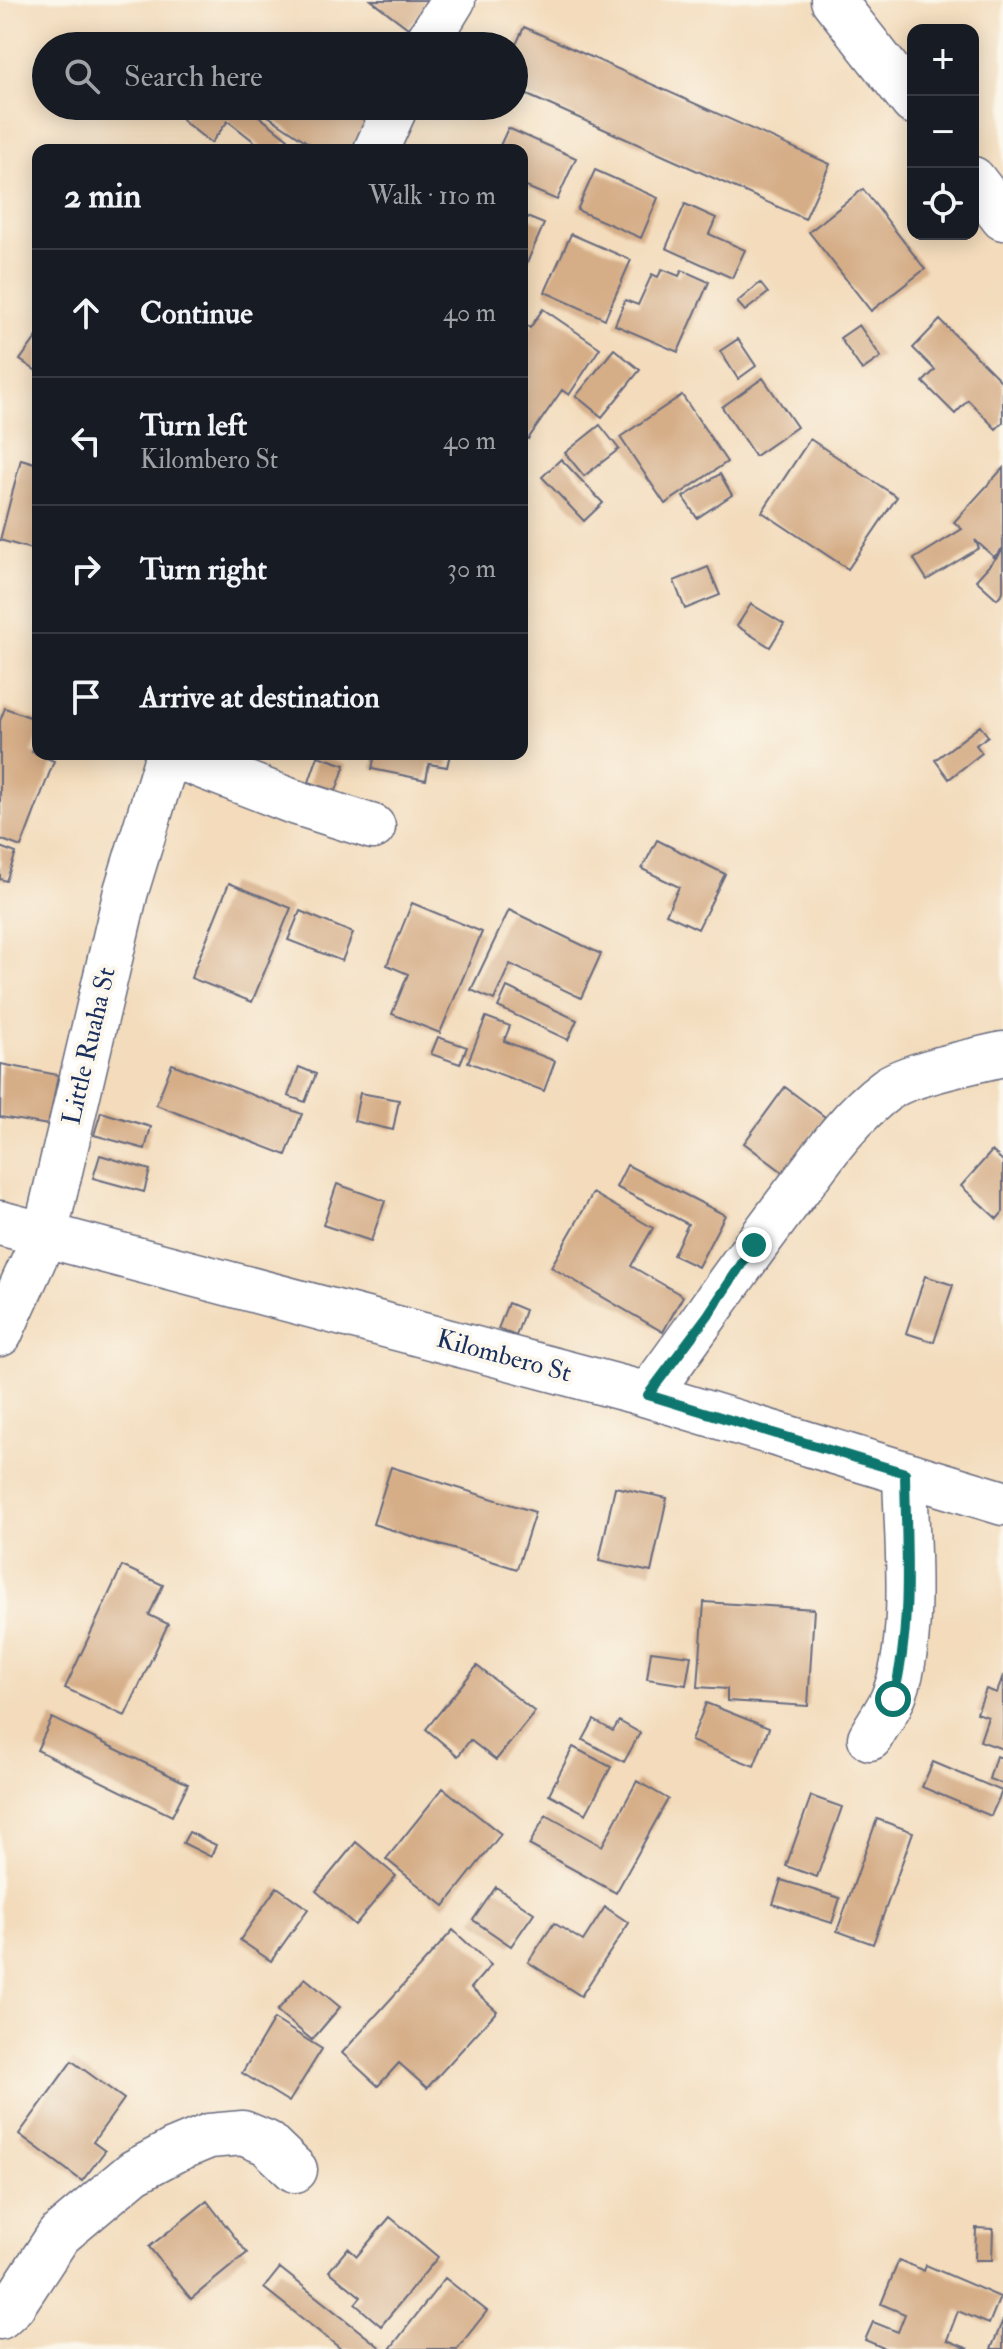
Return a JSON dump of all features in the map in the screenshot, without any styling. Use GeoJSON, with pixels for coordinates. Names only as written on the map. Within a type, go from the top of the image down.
{"type":"FeatureCollection","features":[{"type":"Feature","properties":{"kind":"street"},"geometry":{"type":"LineString","coordinates":[[434,32],[453,0]]}},
{"type":"Feature","properties":{"kind":"street"},"geometry":{"type":"LineString","coordinates":[[833,0],[908,96]]}},
{"type":"Feature","properties":{"kind":"street"},"geometry":{"type":"LineString","coordinates":[[379,144],[390,120]]}},
{"type":"Feature","properties":{"kind":"street"},"geometry":{"type":"LineString","coordinates":[[979,187],[1003,218]]}},
{"type":"Feature","properties":{"kind":"street","name":"Little Ruaha St"},"geometry":{"type":"LineString","coordinates":[[0,1334],[45,1235],[126,891],[167,760]]}},
{"type":"Feature","properties":{"kind":"street"},"geometry":{"type":"LineString","coordinates":[[185,760],[291,801],[373,827]]}},
{"type":"Feature","properties":{"kind":"street"},"geometry":{"type":"LineString","coordinates":[[648,1395],[708,1315],[754,1245],[848,1125],[889,1087],[1003,1054]]}},
{"type":"Feature","properties":{"kind":"street","name":"Kilombero St"},"geometry":{"type":"LineString","coordinates":[[0,1223],[648,1395],[1003,1503]]}},
{"type":"Feature","properties":{"kind":"street"},"geometry":{"type":"LineString","coordinates":[[870,1738],[893,1699],[903,1660],[907,1580],[905,1473]]}},
{"type":"Feature","properties":{"kind":"street"},"geometry":{"type":"LineString","coordinates":[[0,2317],[13,2305],[59,2235],[134,2172],[173,2151],[209,2136],[243,2133],[267,2143],[295,2170]]}},
{"type":"Feature","properties":{"kind":"building"},"geometry":{"type":"Polygon","coordinates":[[[371,0],[430,0],[408,28],[371,0]]]}},
{"type":"Feature","properties":{"kind":"building"},"geometry":{"type":"Polygon","coordinates":[[[524,27],[830,164],[805,219],[528,95],[528,32],[522,32],[524,27]]]}},
{"type":"Feature","properties":{"kind":"building"},"geometry":{"type":"Polygon","coordinates":[[[182,120],[264,120],[288,139],[284,144],[257,144],[228,121],[211,143],[182,120]]]}},
{"type":"Feature","properties":{"kind":"building"},"geometry":{"type":"Polygon","coordinates":[[[274,120],[364,120],[371,125],[359,144],[310,144],[274,120]]]}},
{"type":"Feature","properties":{"kind":"building"},"geometry":{"type":"Polygon","coordinates":[[[508,128],[576,158],[557,200],[528,188],[528,144],[501,144],[508,128]]]}},
{"type":"Feature","properties":{"kind":"building"},"geometry":{"type":"Polygon","coordinates":[[[595,170],[658,198],[641,238],[577,210],[595,170]]]}},
{"type":"Feature","properties":{"kind":"building"},"geometry":{"type":"Polygon","coordinates":[[[863,189],[925,269],[871,311],[809,232],[863,189]]]}},
{"type":"Feature","properties":{"kind":"building"},"geometry":{"type":"Polygon","coordinates":[[[685,204],[716,218],[709,234],[745,250],[732,278],[666,248],[685,204]]]}},
{"type":"Feature","properties":{"kind":"building"},"geometry":{"type":"Polygon","coordinates":[[[528,217],[544,224],[528,260],[528,217]]]}},
{"type":"Feature","properties":{"kind":"building"},"geometry":{"type":"Polygon","coordinates":[[[571,234],[631,260],[605,319],[545,292],[571,234]]]}},
{"type":"Feature","properties":{"kind":"building"},"geometry":{"type":"Polygon","coordinates":[[[662,269],[679,276],[682,270],[709,282],[678,352],[615,325],[625,300],[638,305],[652,274],[658,277],[662,269]]]}},
{"type":"Feature","properties":{"kind":"building"},"geometry":{"type":"Polygon","coordinates":[[[760,283],[768,293],[745,311],[737,302],[760,283]]]}},
{"type":"Feature","properties":{"kind":"building"},"geometry":{"type":"Polygon","coordinates":[[[543,309],[600,348],[569,395],[562,390],[528,439],[528,327],[543,309]]]}},
{"type":"Feature","properties":{"kind":"building"},"geometry":{"type":"Polygon","coordinates":[[[940,320],[1003,383],[1003,422],[996,429],[968,400],[955,414],[923,382],[935,370],[913,348],[940,320]]]}},
{"type":"Feature","properties":{"kind":"building"},"geometry":{"type":"Polygon","coordinates":[[[859,325],[881,357],[862,370],[840,338],[859,325]]]}},
{"type":"Feature","properties":{"kind":"building"},"geometry":{"type":"Polygon","coordinates":[[[738,339],[756,366],[738,379],[720,351],[738,339]]]}},
{"type":"Feature","properties":{"kind":"building"},"geometry":{"type":"Polygon","coordinates":[[[32,343],[32,368],[20,360],[32,343]]]}},
{"type":"Feature","properties":{"kind":"building"},"geometry":{"type":"Polygon","coordinates":[[[614,349],[640,370],[602,417],[576,396],[614,349]]]}},
{"type":"Feature","properties":{"kind":"building"},"geometry":{"type":"Polygon","coordinates":[[[763,378],[797,427],[755,456],[722,407],[763,378]]]}},
{"type":"Feature","properties":{"kind":"building"},"geometry":{"type":"Polygon","coordinates":[[[682,395],[727,462],[665,504],[620,437],[682,395]]]}},
{"type":"Feature","properties":{"kind":"building"},"geometry":{"type":"Polygon","coordinates":[[[600,425],[619,449],[584,476],[565,453],[600,425]]]}},
{"type":"Feature","properties":{"kind":"building"},"geometry":{"type":"Polygon","coordinates":[[[810,439],[897,497],[848,569],[762,512],[810,439]]]}},
{"type":"Feature","properties":{"kind":"building"},"geometry":{"type":"Polygon","coordinates":[[[21,459],[32,462],[32,549],[0,540],[21,459]]]}},
{"type":"Feature","properties":{"kind":"building"},"geometry":{"type":"Polygon","coordinates":[[[561,459],[603,503],[584,521],[542,477],[561,459]]]}},
{"type":"Feature","properties":{"kind":"building"},"geometry":{"type":"Polygon","coordinates":[[[1003,468],[1003,548],[994,557],[975,540],[979,548],[927,580],[914,559],[962,529],[954,522],[1003,468]]]}},
{"type":"Feature","properties":{"kind":"building"},"geometry":{"type":"Polygon","coordinates":[[[720,474],[732,495],[697,518],[683,497],[720,474]]]}},
{"type":"Feature","properties":{"kind":"building"},"geometry":{"type":"Polygon","coordinates":[[[1003,550],[1003,592],[997,599],[976,580],[1003,550]]]}},
{"type":"Feature","properties":{"kind":"building"},"geometry":{"type":"Polygon","coordinates":[[[708,567],[720,595],[685,609],[674,581],[708,567]]]}},
{"type":"Feature","properties":{"kind":"building"},"geometry":{"type":"Polygon","coordinates":[[[751,604],[784,624],[770,647],[737,626],[751,604]]]}},
{"type":"Feature","properties":{"kind":"building"},"geometry":{"type":"Polygon","coordinates":[[[5,708],[32,718],[32,760],[54,761],[21,847],[0,839],[0,721],[5,708]]]}},
{"type":"Feature","properties":{"kind":"building"},"geometry":{"type":"Polygon","coordinates":[[[980,726],[988,736],[976,745],[982,753],[949,779],[935,760],[980,726]]]}},
{"type":"Feature","properties":{"kind":"building"},"geometry":{"type":"Polygon","coordinates":[[[317,760],[345,765],[336,791],[309,782],[317,760]]]}},
{"type":"Feature","properties":{"kind":"building"},"geometry":{"type":"Polygon","coordinates":[[[374,760],[449,760],[447,767],[429,764],[426,780],[372,769],[374,760]]]}},
{"type":"Feature","properties":{"kind":"building"},"geometry":{"type":"Polygon","coordinates":[[[657,840],[725,874],[698,929],[666,914],[679,887],[642,869],[657,840]]]}},
{"type":"Feature","properties":{"kind":"building"},"geometry":{"type":"Polygon","coordinates":[[[0,847],[16,853],[6,881],[0,879],[0,847]]]}},
{"type":"Feature","properties":{"kind":"building"},"geometry":{"type":"Polygon","coordinates":[[[229,883],[291,908],[252,1002],[191,978],[229,883]]]}},
{"type":"Feature","properties":{"kind":"building"},"geometry":{"type":"Polygon","coordinates":[[[412,903],[482,932],[440,1033],[392,1014],[408,974],[387,965],[412,903]]]}},
{"type":"Feature","properties":{"kind":"building"},"geometry":{"type":"Polygon","coordinates":[[[509,910],[601,954],[581,998],[510,964],[494,1000],[471,990],[509,910]]]}},
{"type":"Feature","properties":{"kind":"building"},"geometry":{"type":"Polygon","coordinates":[[[300,911],[353,933],[342,961],[288,940],[300,911]]]}},
{"type":"Feature","properties":{"kind":"building"},"geometry":{"type":"Polygon","coordinates":[[[507,987],[577,1020],[568,1040],[498,1007],[507,987]]]}},
{"type":"Feature","properties":{"kind":"building"},"geometry":{"type":"Polygon","coordinates":[[[486,1017],[510,1026],[504,1041],[555,1061],[544,1091],[468,1062],[486,1017]]]}},
{"type":"Feature","properties":{"kind":"building"},"geometry":{"type":"Polygon","coordinates":[[[438,1037],[467,1047],[460,1064],[431,1054],[438,1037]]]}},
{"type":"Feature","properties":{"kind":"building"},"geometry":{"type":"Polygon","coordinates":[[[1,1064],[58,1075],[49,1125],[0,1117],[1,1064]]]}},
{"type":"Feature","properties":{"kind":"building"},"geometry":{"type":"Polygon","coordinates":[[[172,1064],[302,1114],[286,1155],[156,1105],[172,1064]]]}},
{"type":"Feature","properties":{"kind":"building"},"geometry":{"type":"Polygon","coordinates":[[[299,1067],[316,1074],[305,1102],[288,1096],[299,1067]]]}},
{"type":"Feature","properties":{"kind":"building"},"geometry":{"type":"Polygon","coordinates":[[[785,1087],[825,1117],[784,1173],[744,1143],[785,1087]]]}},
{"type":"Feature","properties":{"kind":"building"},"geometry":{"type":"Polygon","coordinates":[[[360,1093],[399,1100],[393,1130],[354,1121],[360,1093]]]}},
{"type":"Feature","properties":{"kind":"building"},"geometry":{"type":"Polygon","coordinates":[[[101,1112],[151,1127],[145,1149],[94,1135],[101,1112]]]}},
{"type":"Feature","properties":{"kind":"building"},"geometry":{"type":"Polygon","coordinates":[[[992,1151],[1003,1161],[1003,1212],[997,1219],[961,1186],[992,1151]]]}},
{"type":"Feature","properties":{"kind":"building"},"geometry":{"type":"Polygon","coordinates":[[[100,1155],[150,1170],[144,1192],[93,1178],[100,1155]]]}},
{"type":"Feature","properties":{"kind":"building"},"geometry":{"type":"Polygon","coordinates":[[[627,1165],[725,1215],[698,1267],[673,1255],[688,1224],[616,1187],[627,1165]]]}},
{"type":"Feature","properties":{"kind":"building"},"geometry":{"type":"Polygon","coordinates":[[[337,1184],[385,1201],[371,1241],[323,1225],[337,1184]]]}},
{"type":"Feature","properties":{"kind":"building"},"geometry":{"type":"Polygon","coordinates":[[[593,1193],[653,1228],[631,1266],[683,1296],[663,1332],[551,1267],[593,1193]]]}},
{"type":"Feature","properties":{"kind":"building"},"geometry":{"type":"Polygon","coordinates":[[[925,1276],[953,1285],[934,1342],[906,1333],[925,1276]]]}},
{"type":"Feature","properties":{"kind":"building"},"geometry":{"type":"Polygon","coordinates":[[[508,1303],[525,1310],[516,1336],[498,1329],[508,1303]]]}},
{"type":"Feature","properties":{"kind":"building"},"geometry":{"type":"Polygon","coordinates":[[[391,1467],[535,1512],[517,1569],[373,1524],[391,1467]]]}},
{"type":"Feature","properties":{"kind":"building"},"geometry":{"type":"Polygon","coordinates":[[[615,1487],[667,1498],[651,1572],[599,1561],[615,1487]]]}},
{"type":"Feature","properties":{"kind":"building"},"geometry":{"type":"Polygon","coordinates":[[[122,1566],[163,1585],[149,1615],[168,1624],[125,1716],[65,1688],[122,1566]]]}},
{"type":"Feature","properties":{"kind":"building"},"geometry":{"type":"Polygon","coordinates":[[[704,1602],[814,1609],[808,1706],[727,1701],[727,1689],[698,1687],[704,1602]]]}},
{"type":"Feature","properties":{"kind":"building"},"geometry":{"type":"Polygon","coordinates":[[[651,1651],[691,1656],[686,1685],[647,1679],[651,1651]]]}},
{"type":"Feature","properties":{"kind":"building"},"geometry":{"type":"Polygon","coordinates":[[[477,1666],[535,1712],[496,1760],[470,1740],[458,1756],[426,1729],[477,1666]]]}},
{"type":"Feature","properties":{"kind":"building"},"geometry":{"type":"Polygon","coordinates":[[[1003,1675],[1003,1749],[980,1741],[988,1717],[977,1713],[986,1689],[997,1693],[1003,1675]]]}},
{"type":"Feature","properties":{"kind":"building"},"geometry":{"type":"Polygon","coordinates":[[[706,1703],[769,1728],[754,1766],[691,1741],[706,1703]]]}},
{"type":"Feature","properties":{"kind":"building"},"geometry":{"type":"Polygon","coordinates":[[[52,1718],[188,1784],[172,1816],[37,1750],[52,1718]]]}},
{"type":"Feature","properties":{"kind":"building"},"geometry":{"type":"Polygon","coordinates":[[[594,1720],[613,1731],[619,1721],[640,1733],[624,1762],[583,1740],[594,1720]]]}},
{"type":"Feature","properties":{"kind":"building"},"geometry":{"type":"Polygon","coordinates":[[[573,1747],[611,1767],[586,1814],[549,1794],[573,1747]]]}},
{"type":"Feature","properties":{"kind":"building"},"geometry":{"type":"Polygon","coordinates":[[[996,1756],[1003,1758],[1003,1784],[989,1779],[996,1756]]]}},
{"type":"Feature","properties":{"kind":"building"},"geometry":{"type":"Polygon","coordinates":[[[933,1762],[1002,1791],[991,1816],[922,1787],[933,1762]]]}},
{"type":"Feature","properties":{"kind":"building"},"geometry":{"type":"Polygon","coordinates":[[[637,1781],[668,1799],[616,1893],[529,1845],[546,1815],[602,1846],[637,1781]]]}},
{"type":"Feature","properties":{"kind":"building"},"geometry":{"type":"Polygon","coordinates":[[[443,1788],[501,1834],[444,1906],[386,1859],[443,1788]]]}},
{"type":"Feature","properties":{"kind":"building"},"geometry":{"type":"Polygon","coordinates":[[[811,1796],[842,1807],[817,1877],[786,1866],[811,1796]]]}},
{"type":"Feature","properties":{"kind":"building"},"geometry":{"type":"Polygon","coordinates":[[[877,1819],[913,1832],[873,1944],[837,1931],[877,1819]]]}},
{"type":"Feature","properties":{"kind":"building"},"geometry":{"type":"Polygon","coordinates":[[[189,1832],[216,1845],[211,1857],[183,1843],[189,1832]]]}},
{"type":"Feature","properties":{"kind":"building"},"geometry":{"type":"Polygon","coordinates":[[[356,1842],[396,1876],[355,1925],[316,1891],[356,1842]]]}},
{"type":"Feature","properties":{"kind":"building"},"geometry":{"type":"Polygon","coordinates":[[[781,1880],[840,1898],[832,1923],[773,1904],[781,1880]]]}},
{"type":"Feature","properties":{"kind":"building"},"geometry":{"type":"Polygon","coordinates":[[[277,1887],[308,1909],[271,1961],[240,1940],[277,1887]]]}},
{"type":"Feature","properties":{"kind":"building"},"geometry":{"type":"Polygon","coordinates":[[[496,1887],[534,1913],[511,1946],[473,1920],[496,1887]]]}},
{"type":"Feature","properties":{"kind":"building"},"geometry":{"type":"Polygon","coordinates":[[[605,1907],[629,1923],[581,1996],[528,1962],[554,1923],[583,1941],[605,1907]]]}},
{"type":"Feature","properties":{"kind":"building"},"geometry":{"type":"Polygon","coordinates":[[[453,1930],[491,1965],[471,1988],[497,2011],[427,2088],[399,2063],[378,2086],[342,2053],[453,1930]]]}},
{"type":"Feature","properties":{"kind":"building"},"geometry":{"type":"Polygon","coordinates":[[[305,1978],[340,2007],[312,2040],[277,2011],[305,1978]]]}},
{"type":"Feature","properties":{"kind":"building"},"geometry":{"type":"Polygon","coordinates":[[[274,2019],[322,2049],[289,2102],[242,2073],[274,2019]]]}},
{"type":"Feature","properties":{"kind":"building"},"geometry":{"type":"Polygon","coordinates":[[[72,2061],[124,2099],[93,2142],[105,2151],[82,2181],[19,2134],[72,2061]]]}},
{"type":"Feature","properties":{"kind":"building"},"geometry":{"type":"Polygon","coordinates":[[[207,2201],[247,2253],[191,2299],[149,2247],[207,2201]]]}},
{"type":"Feature","properties":{"kind":"building"},"geometry":{"type":"Polygon","coordinates":[[[390,2217],[438,2257],[381,2326],[355,2304],[361,2297],[329,2271],[348,2248],[357,2256],[390,2217]]]}},
{"type":"Feature","properties":{"kind":"building"},"geometry":{"type":"Polygon","coordinates":[[[976,2228],[993,2229],[992,2260],[975,2260],[976,2228]]]}},
{"type":"Feature","properties":{"kind":"building"},"geometry":{"type":"Polygon","coordinates":[[[899,2260],[924,2271],[926,2265],[1000,2297],[989,2324],[958,2311],[947,2340],[969,2349],[886,2349],[865,2340],[873,2322],[898,2332],[905,2314],[881,2304],[899,2260]]]}},
{"type":"Feature","properties":{"kind":"building"},"geometry":{"type":"Polygon","coordinates":[[[280,2268],[382,2349],[341,2349],[264,2288],[280,2268]]]}},
{"type":"Feature","properties":{"kind":"building"},"geometry":{"type":"Polygon","coordinates":[[[445,2278],[487,2311],[457,2349],[390,2349],[445,2278]]]}},
{"type":"Feature","properties":{"kind":"building"},"geometry":{"type":"Polygon","coordinates":[[[1003,2320],[1003,2349],[991,2349],[1003,2320]]]}},
{"type":"Feature","properties":{"kind":"route"},"geometry":{"type":"LineString","coordinates":[[754,1245],[708,1315],[648,1395],[905,1473],[906,1623],[903,1660],[893,1699]]}}]}
